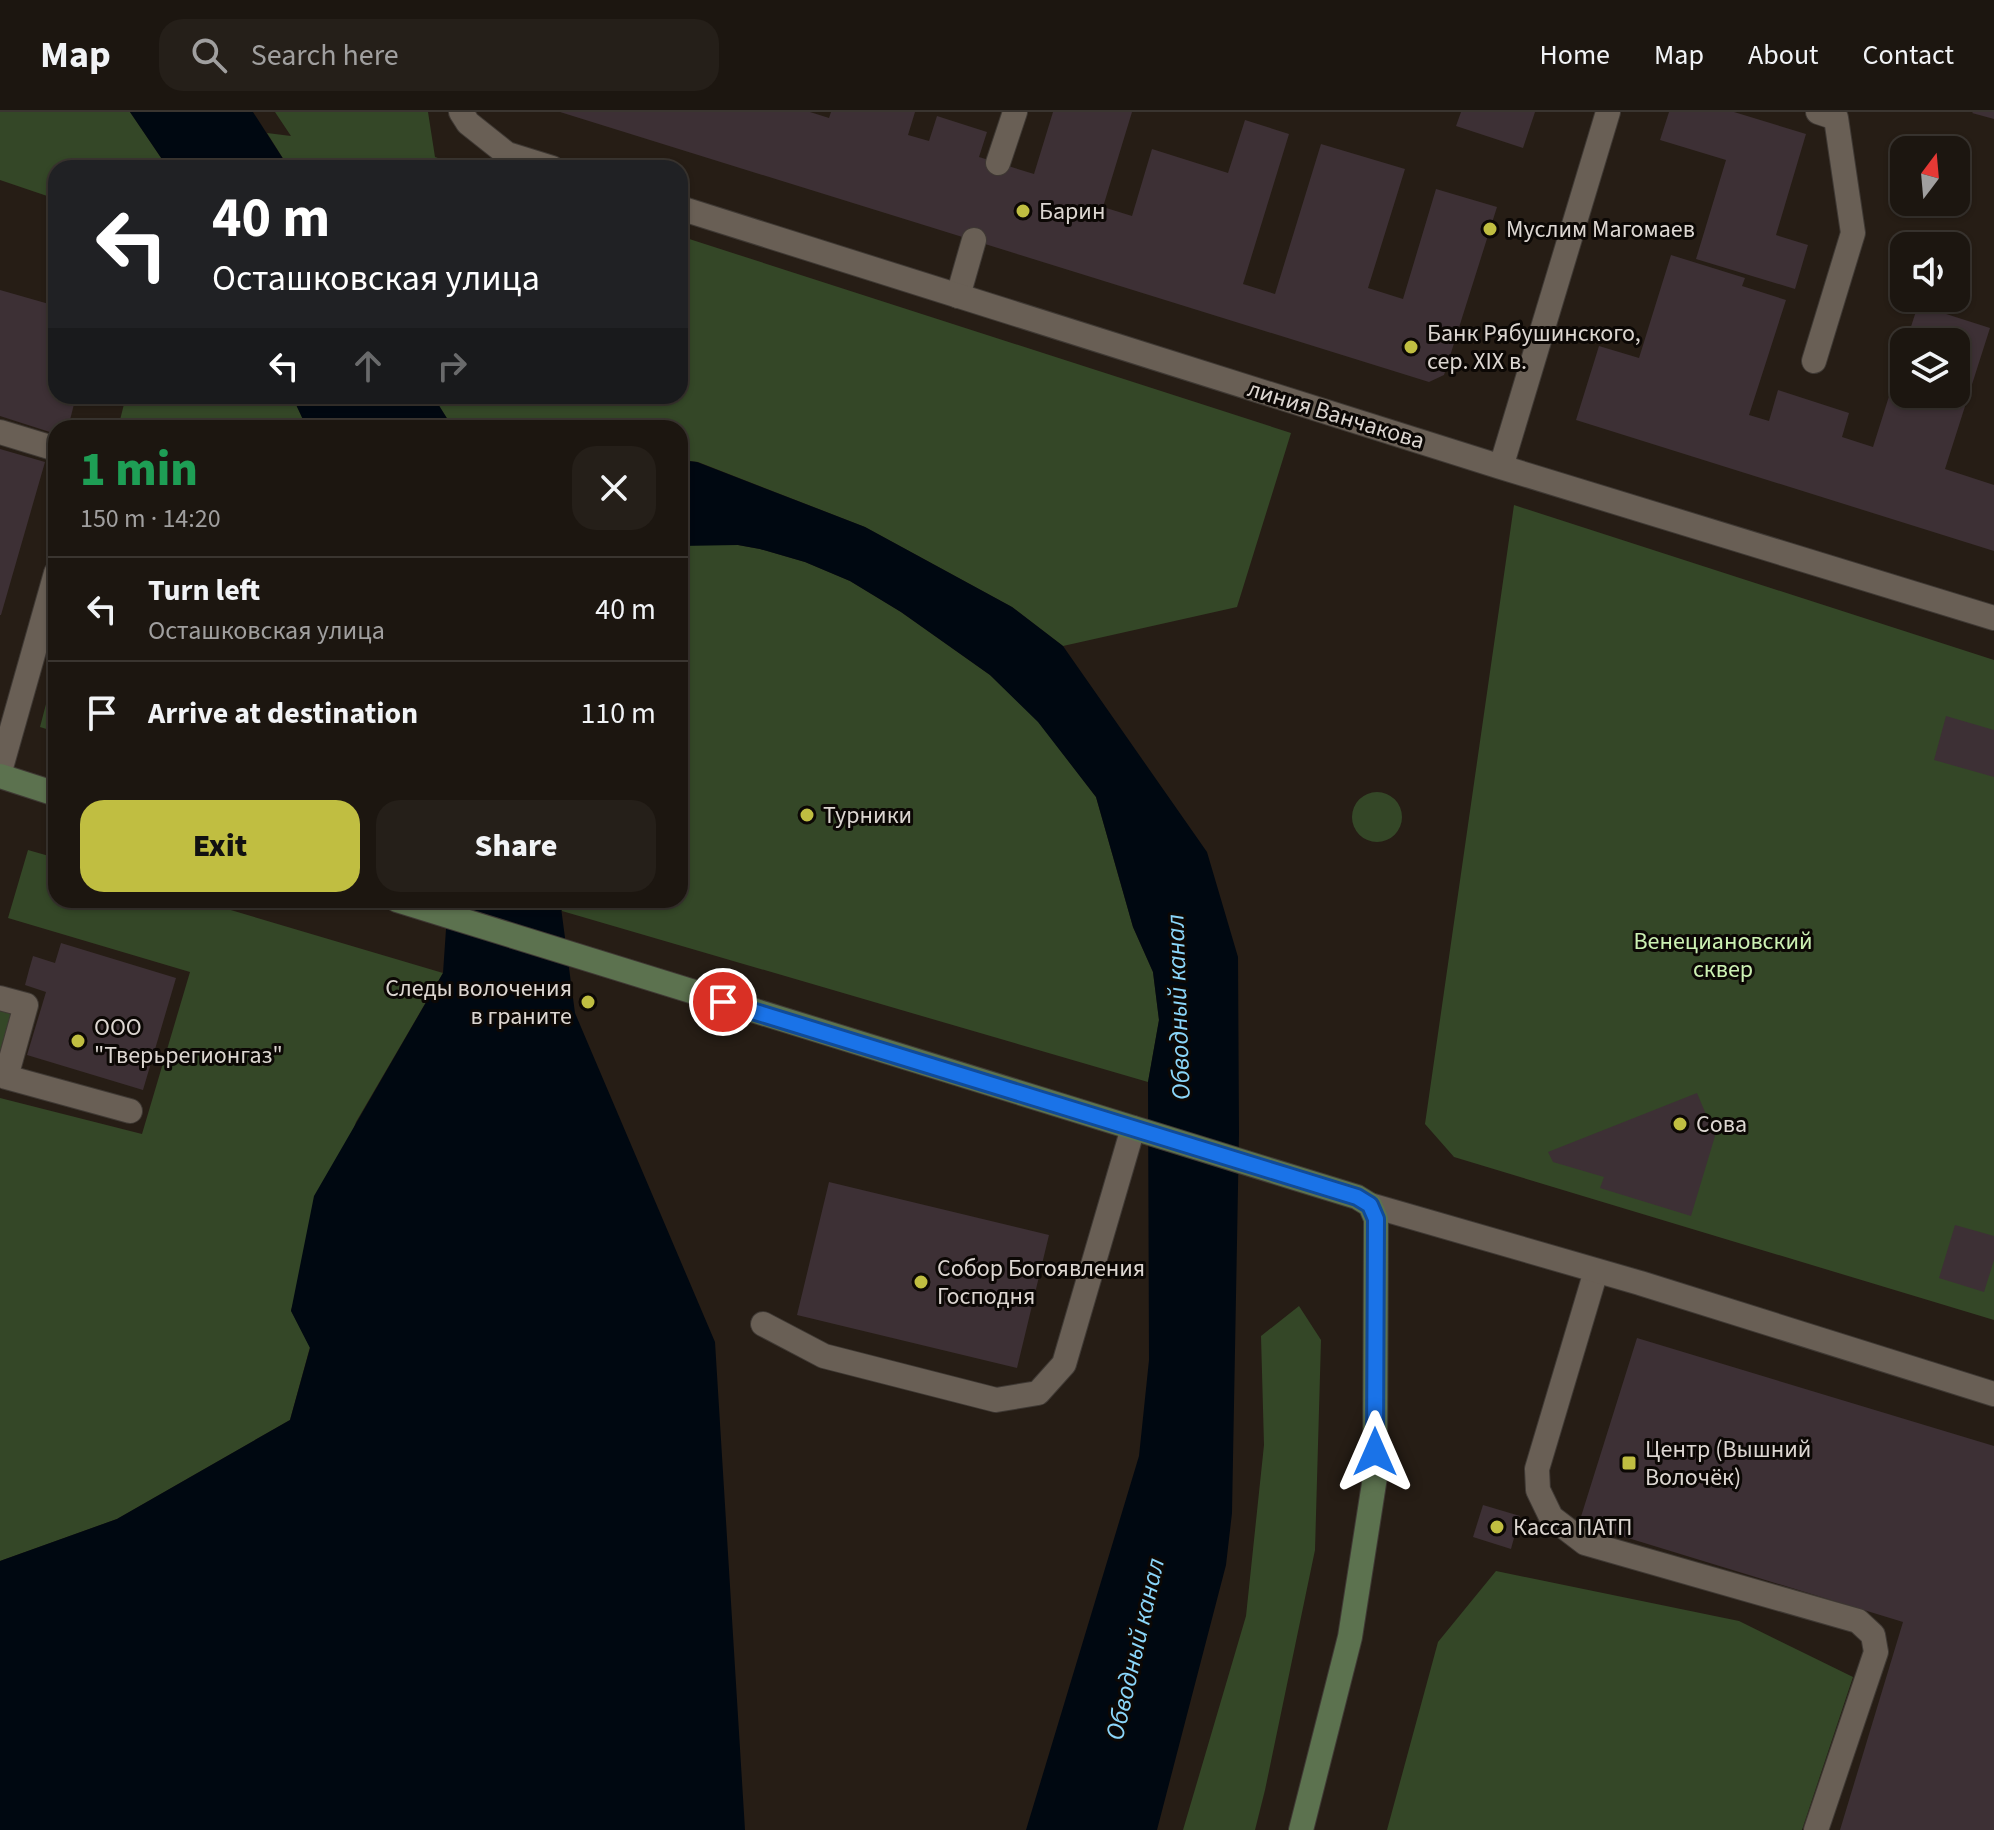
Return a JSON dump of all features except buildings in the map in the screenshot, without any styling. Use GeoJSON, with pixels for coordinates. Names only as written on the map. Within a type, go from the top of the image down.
{"type":"FeatureCollection","features":[{"type":"Feature","properties":{"kind":"street"},"geometry":{"type":"LineString","coordinates":[[461,112],[468,123],[507,154],[526,160]]}},
{"type":"Feature","properties":{"kind":"street"},"geometry":{"type":"LineString","coordinates":[[998,163],[1015,112]]}},
{"type":"Feature","properties":{"kind":"street"},"geometry":{"type":"LineString","coordinates":[[1501,467],[1608,112]]}},
{"type":"Feature","properties":{"kind":"street"},"geometry":{"type":"LineString","coordinates":[[1814,361],[1853,233],[1836,118],[1818,112]]}},
{"type":"Feature","properties":{"kind":"street","name":"линия Ванчакова"},"geometry":{"type":"LineString","coordinates":[[688,211],[1501,467],[1994,618]]}},
{"type":"Feature","properties":{"kind":"street"},"geometry":{"type":"LineString","coordinates":[[958,296],[974,240]]}},
{"type":"Feature","properties":{"kind":"street"},"geometry":{"type":"LineString","coordinates":[[0,432],[48,447]]}},
{"type":"Feature","properties":{"kind":"street"},"geometry":{"type":"LineString","coordinates":[[48,602],[0,774],[48,791]]}},
{"type":"Feature","properties":{"kind":"street"},"geometry":{"type":"LineString","coordinates":[[422,908],[1357,1197],[1370,1205],[1640,1283],[1994,1394]]}},
{"type":"Feature","properties":{"kind":"street"},"geometry":{"type":"LineString","coordinates":[[0,998],[26,1005],[6,1077],[130,1111]]}},
{"type":"Feature","properties":{"kind":"street"},"geometry":{"type":"LineString","coordinates":[[763,1324],[824,1356],[996,1400],[1038,1393],[1064,1364],[1133,1128]]}},
{"type":"Feature","properties":{"kind":"street"},"geometry":{"type":"LineString","coordinates":[[1301,1830],[1350,1637],[1375,1477],[1376,1219],[1370,1205]]}},
{"type":"Feature","properties":{"kind":"street"},"geometry":{"type":"LineString","coordinates":[[1596,1271],[1537,1469],[1538,1490],[1551,1517],[1585,1543],[1858,1621],[1873,1635],[1876,1652],[1816,1830]]}},
{"type":"Feature","properties":{"kind":"green space"},"geometry":{"type":"Polygon","coordinates":[[[0,112],[130,112],[163,160],[48,160],[48,196],[0,180],[0,112]]]}},
{"type":"Feature","properties":{"kind":"green space"},"geometry":{"type":"Polygon","coordinates":[[[275,112],[428,112],[435,157],[444,160],[284,160],[267,133],[291,136],[275,112]]]}},
{"type":"Feature","properties":{"kind":"green space"},"geometry":{"type":"Polygon","coordinates":[[[688,239],[1291,433],[1237,607],[1063,646],[1012,607],[865,527],[698,462],[688,461],[688,420],[448,420],[438,404],[688,404],[688,239]]]}},
{"type":"Feature","properties":{"kind":"green space"},"geometry":{"type":"Polygon","coordinates":[[[124,404],[296,404],[303,420],[120,420],[124,404]]]}},
{"type":"Feature","properties":{"kind":"green space","name":"Венециановский сквер"},"geometry":{"type":"Polygon","coordinates":[[[1514,505],[1994,660],[1994,1320],[1454,1157],[1425,1124],[1514,505]]]}},
{"type":"Feature","properties":{"kind":"green space"},"geometry":{"type":"Polygon","coordinates":[[[688,545],[738,545],[760,549],[805,562],[850,581],[901,612],[990,675],[1038,721],[1096,797],[1133,927],[1153,972],[1159,1020],[1148,1082],[562,911],[561,908],[688,908],[688,545]]]}},
{"type":"Feature","properties":{"kind":"green space"},"geometry":{"type":"Polygon","coordinates":[[[48,696],[48,730],[40,727],[48,696]]]}},
{"type":"Feature","properties":{"kind":"green space"},"geometry":{"type":"Polygon","coordinates":[[[1377,792],[1394,800],[1402,817],[1394,834],[1377,842],[1360,834],[1352,817],[1360,800],[1377,792]]]}},
{"type":"Feature","properties":{"kind":"green space"},"geometry":{"type":"Polygon","coordinates":[[[28,850],[48,856],[48,908],[224,908],[443,973],[356,1122],[291,1310],[310,1347],[290,1420],[117,1519],[0,1561],[0,1098],[142,1134],[190,972],[8,918],[28,850]]]}},
{"type":"Feature","properties":{"kind":"green space"},"geometry":{"type":"Polygon","coordinates":[[[0,1006],[13,1010],[0,1059],[0,1006]]]}},
{"type":"Feature","properties":{"kind":"green space"},"geometry":{"type":"Polygon","coordinates":[[[1299,1306],[1321,1340],[1315,1550],[1265,1790],[1255,1830],[1183,1830],[1246,1616],[1264,1445],[1261,1336],[1299,1306]]]}},
{"type":"Feature","properties":{"kind":"green space"},"geometry":{"type":"Polygon","coordinates":[[[1496,1571],[1739,1621],[1853,1677],[1802,1830],[1387,1830],[1438,1642],[1496,1571]]]}},
{"type":"Feature","properties":{"kind":"water"},"geometry":{"type":"Polygon","coordinates":[[[130,112],[253,112],[284,160],[163,160],[130,112]]]}},
{"type":"Feature","properties":{"kind":"water"},"geometry":{"type":"Polygon","coordinates":[[[296,404],[438,404],[448,420],[303,420],[296,404]]]}},
{"type":"Feature","properties":{"kind":"water","name":"Обводный канал"},"geometry":{"type":"Polygon","coordinates":[[[688,461],[865,527],[1012,607],[1063,646],[1207,852],[1238,957],[1239,1133],[1232,1513],[1226,1565],[1157,1830],[1026,1830],[1139,1456],[1149,1360],[1148,1082],[1159,1020],[1153,972],[1133,927],[1096,797],[1038,722],[990,675],[901,612],[850,581],[805,562],[738,545],[688,546],[688,461]]]}},
{"type":"Feature","properties":{"kind":"water"},"geometry":{"type":"Polygon","coordinates":[[[447,908],[561,908],[575,1013],[715,1342],[745,1830],[0,1830],[0,1561],[117,1519],[290,1420],[310,1348],[291,1311],[314,1196],[443,973],[447,908]]]}},
{"type":"Feature","properties":{"kind":"place","name":"Барин"},"geometry":{"type":"Point","coordinates":[1023,211]}},
{"type":"Feature","properties":{"kind":"place","name":"Муслим Магомаев"},"geometry":{"type":"Point","coordinates":[1490,229]}},
{"type":"Feature","properties":{"kind":"place","name":"Банк Рябушинского, сер. XIX в."},"geometry":{"type":"Point","coordinates":[1411,347]}},
{"type":"Feature","properties":{"kind":"place","name":"Турники"},"geometry":{"type":"Point","coordinates":[807,815]}},
{"type":"Feature","properties":{"kind":"place","name":"Следы волочения в граните"},"geometry":{"type":"Point","coordinates":[588,1002]}},
{"type":"Feature","properties":{"kind":"place","name":"ООО \"Тверьрегионгаз\""},"geometry":{"type":"Point","coordinates":[78,1041]}},
{"type":"Feature","properties":{"kind":"place","name":"Сова"},"geometry":{"type":"Point","coordinates":[1680,1124]}},
{"type":"Feature","properties":{"kind":"place","name":"Собор Богоявления Господня"},"geometry":{"type":"Point","coordinates":[921,1282]}},
{"type":"Feature","properties":{"kind":"place","name":"Центр (Вышний Волочёк)"},"geometry":{"type":"Point","coordinates":[1629,1463]}},
{"type":"Feature","properties":{"kind":"place","name":"Касса ПАТП"},"geometry":{"type":"Point","coordinates":[1497,1527]}},
{"type":"Feature","properties":{"kind":"route"},"geometry":{"type":"LineString","coordinates":[[723,1002],[1357,1197],[1370,1205],[1376,1219],[1375,1452]]}}]}
